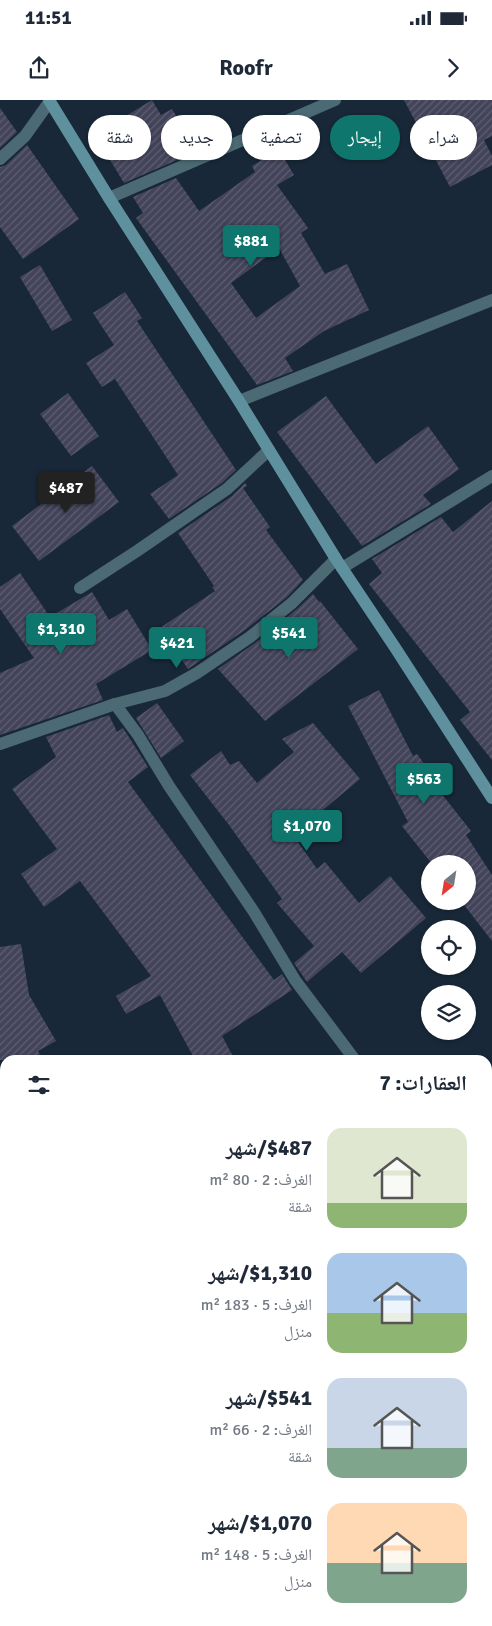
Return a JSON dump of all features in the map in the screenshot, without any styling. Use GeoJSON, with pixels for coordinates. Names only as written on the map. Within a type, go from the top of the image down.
{"type":"FeatureCollection","features":[{"type":"Feature","properties":{"kind":"main road"},"geometry":{"type":"LineString","coordinates":[[49,101],[339,563],[492,798]]}},
{"type":"Feature","properties":{"kind":"street"},"geometry":{"type":"LineString","coordinates":[[109,198],[335,100]]}},
{"type":"Feature","properties":{"kind":"street"},"geometry":{"type":"LineString","coordinates":[[0,159],[26,136],[49,101]]}},
{"type":"Feature","properties":{"kind":"street"},"geometry":{"type":"LineString","coordinates":[[239,401],[492,300]]}},
{"type":"Feature","properties":{"kind":"street"},"geometry":{"type":"LineString","coordinates":[[80,588],[227,488],[269,450]]}},
{"type":"Feature","properties":{"kind":"street"},"geometry":{"type":"LineString","coordinates":[[0,744],[115,704],[165,691],[197,674],[250,637],[339,563],[492,476]]}},
{"type":"Feature","properties":{"kind":"street"},"geometry":{"type":"LineString","coordinates":[[115,704],[138,735],[169,786],[254,912],[294,980],[351,1055]]}},
{"type":"Feature","properties":{"kind":"building"},"geometry":{"type":"Polygon","coordinates":[[[152,100],[161,115],[161,160],[177,160],[124,183],[110,160],[151,160],[151,115],[128,115],[152,100]]]}},
{"type":"Feature","properties":{"kind":"building"},"geometry":{"type":"Polygon","coordinates":[[[404,100],[492,100],[492,136],[484,140],[492,156],[492,165],[450,187],[436,160],[477,160],[477,115],[412,115],[404,100]]]}},
{"type":"Feature","properties":{"kind":"building"},"geometry":{"type":"Polygon","coordinates":[[[0,108],[17,132],[0,148],[0,108]]]}},
{"type":"Feature","properties":{"kind":"building"},"geometry":{"type":"Polygon","coordinates":[[[172,109],[176,115],[161,115],[172,109]]]}},
{"type":"Feature","properties":{"kind":"building"},"geometry":{"type":"Polygon","coordinates":[[[27,145],[79,219],[23,259],[0,227],[0,167],[6,165],[27,145]]]}},
{"type":"Feature","properties":{"kind":"building"},"geometry":{"type":"Polygon","coordinates":[[[262,160],[285,160],[294,175],[277,185],[308,228],[301,233],[325,274],[347,264],[369,310],[324,331],[285,358],[293,371],[257,385],[136,218],[143,213],[133,197],[176,178],[199,211],[255,172],[252,166],[262,160]],[[279,248],[231,283],[256,318],[300,286],[279,248]]]}},
{"type":"Feature","properties":{"kind":"building"},"geometry":{"type":"Polygon","coordinates":[[[40,265],[72,320],[52,331],[20,277],[40,265]]]}},
{"type":"Feature","properties":{"kind":"building"},"geometry":{"type":"Polygon","coordinates":[[[125,292],[142,318],[137,321],[236,470],[222,483],[169,519],[150,494],[178,475],[115,379],[102,387],[86,363],[114,345],[93,313],[125,292]]]}},
{"type":"Feature","properties":{"kind":"building"},"geometry":{"type":"Polygon","coordinates":[[[68,393],[99,436],[71,456],[40,414],[68,393]]]}},
{"type":"Feature","properties":{"kind":"building"},"geometry":{"type":"Polygon","coordinates":[[[326,396],[376,464],[428,426],[459,469],[423,495],[431,504],[362,546],[277,432],[326,396]]]}},
{"type":"Feature","properties":{"kind":"building"},"geometry":{"type":"Polygon","coordinates":[[[92,466],[119,502],[39,561],[12,526],[92,466]]]}},
{"type":"Feature","properties":{"kind":"building"},"geometry":{"type":"Polygon","coordinates":[[[245,483],[247,486],[243,488],[270,527],[266,530],[303,580],[287,597],[245,630],[188,669],[160,628],[215,591],[212,587],[214,586],[178,533],[232,496],[245,483]]]}},
{"type":"Feature","properties":{"kind":"building"},"geometry":{"type":"Polygon","coordinates":[[[492,501],[492,760],[460,720],[470,712],[369,584],[382,573],[372,559],[441,517],[453,532],[492,501]]]}},
{"type":"Feature","properties":{"kind":"building"},"geometry":{"type":"Polygon","coordinates":[[[20,573],[50,617],[92,592],[109,620],[127,609],[152,650],[96,684],[103,700],[0,735],[0,673],[34,658],[0,609],[0,587],[20,573]]]}},
{"type":"Feature","properties":{"kind":"building"},"geometry":{"type":"Polygon","coordinates":[[[313,594],[358,649],[265,721],[218,669],[255,643],[313,594]]]}},
{"type":"Feature","properties":{"kind":"building"},"geometry":{"type":"Polygon","coordinates":[[[379,690],[413,756],[417,754],[444,791],[441,793],[471,831],[466,835],[492,875],[492,941],[468,910],[476,910],[476,855],[425,855],[402,826],[408,822],[348,706],[379,690]]]}},
{"type":"Feature","properties":{"kind":"building"},"geometry":{"type":"Polygon","coordinates":[[[157,703],[184,741],[161,758],[136,718],[157,703]]]}},
{"type":"Feature","properties":{"kind":"building"},"geometry":{"type":"Polygon","coordinates":[[[109,715],[117,732],[123,728],[148,767],[128,782],[274,980],[282,974],[292,990],[222,1036],[232,1055],[192,1055],[160,995],[126,1014],[116,996],[151,976],[80,881],[44,907],[21,874],[57,849],[12,789],[56,757],[46,737],[109,715]]]}},
{"type":"Feature","properties":{"kind":"building"},"geometry":{"type":"Polygon","coordinates":[[[313,723],[360,779],[293,835],[317,869],[325,862],[359,903],[390,876],[426,918],[421,920],[421,922],[361,973],[342,952],[307,982],[294,963],[314,946],[277,903],[282,899],[229,825],[190,775],[221,751],[230,765],[239,761],[257,783],[294,752],[282,739],[313,723]]]}},
{"type":"Feature","properties":{"kind":"building"},"geometry":{"type":"Polygon","coordinates":[[[21,944],[29,995],[56,1041],[38,1051],[40,1055],[0,1055],[0,947],[21,944]]]}}]}
